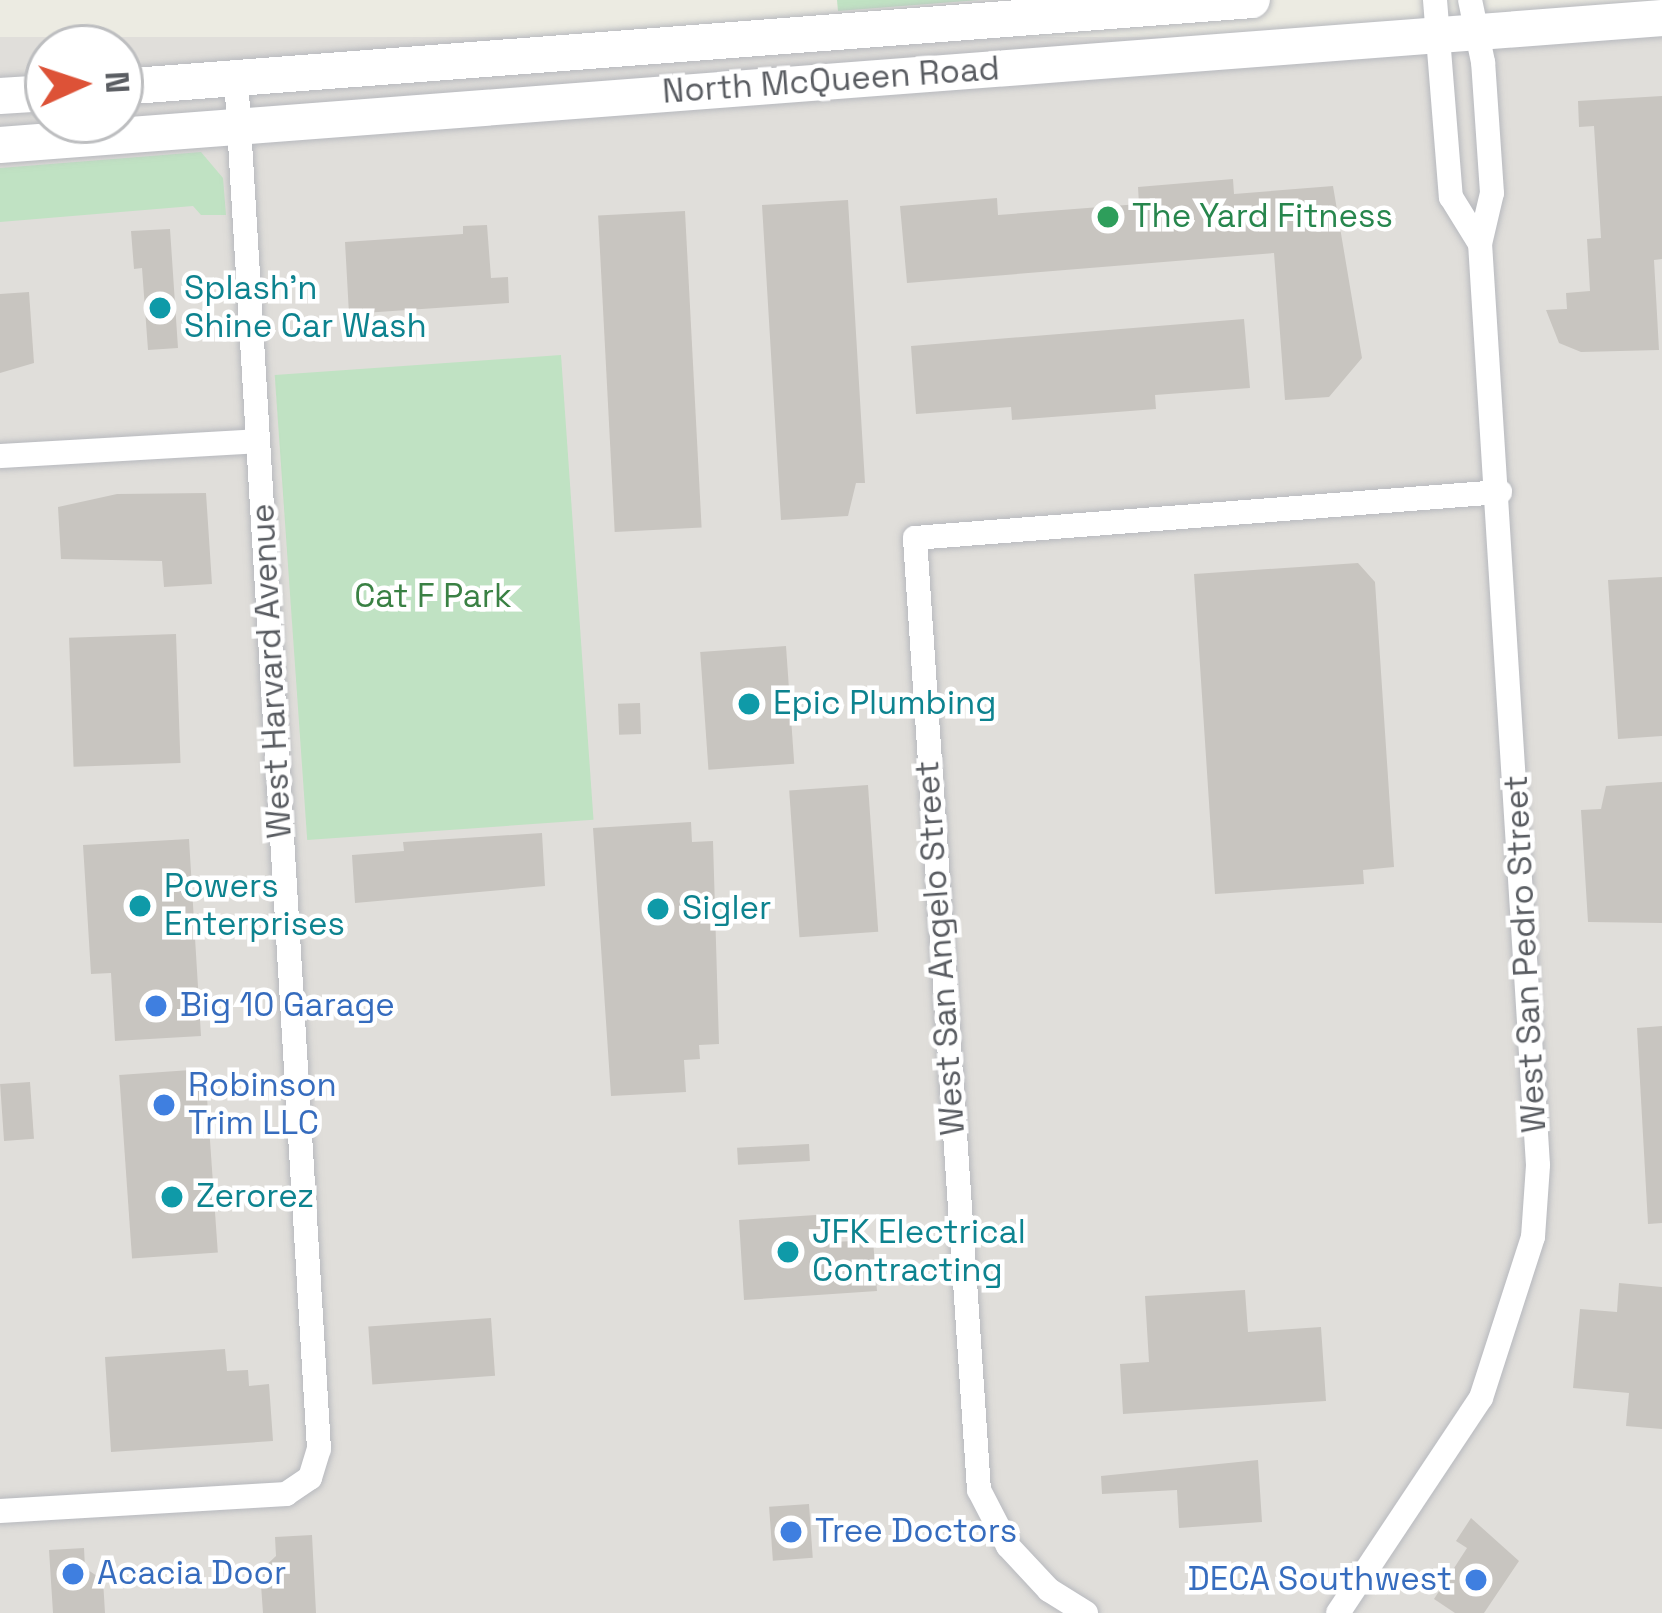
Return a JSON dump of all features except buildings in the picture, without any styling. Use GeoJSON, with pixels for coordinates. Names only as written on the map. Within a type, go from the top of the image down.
{"type":"FeatureCollection","features":[{"type":"Feature","properties":{"kind":"main road","name":"North McQueen Road"},"geometry":{"type":"LineString","coordinates":[[144,85],[1252,0]]}},
{"type":"Feature","properties":{"kind":"main road","name":"North McQueen Road"},"geometry":{"type":"LineString","coordinates":[[0,145],[1454,17],[1662,18]]}},
{"type":"Feature","properties":{"kind":"street","name":"West San Pedro Street"},"geometry":{"type":"LineString","coordinates":[[1454,17],[1451,197],[1480,244]]}},
{"type":"Feature","properties":{"kind":"street","name":"West San Pedro Street"},"geometry":{"type":"LineString","coordinates":[[1338,1613],[1481,1398],[1534,1237],[1538,1165],[1500,492],[1480,244],[1492,194],[1454,17]]}},
{"type":"Feature","properties":{"kind":"street","name":"West Harvard Avenue"},"geometry":{"type":"LineString","coordinates":[[0,1511],[262,1498],[310,1478],[319,1449],[236,78]]}},
{"type":"Feature","properties":{"kind":"street"},"geometry":{"type":"LineString","coordinates":[[0,456],[258,441]]}},
{"type":"Feature","properties":{"kind":"street","name":"West San Angelo Street"},"geometry":{"type":"LineString","coordinates":[[1086,1613],[1048,1590],[1007,1546],[979,1490],[915,538],[1500,492]]}},
{"type":"Feature","properties":{"kind":"shaded area"},"geometry":{"type":"Polygon","coordinates":[[[0,37],[24,37],[24,144],[144,144],[144,37],[1662,37],[1662,1613],[0,1613],[0,37]]]}},
{"type":"Feature","properties":{"kind":"green space"},"geometry":{"type":"Polygon","coordinates":[[[837,0],[980,0],[838,11],[837,0]]]}},
{"type":"Feature","properties":{"kind":"green space"},"geometry":{"type":"Polygon","coordinates":[[[201,152],[223,178],[226,215],[201,215],[193,206],[0,222],[0,168],[201,152]]]}},
{"type":"Feature","properties":{"kind":"green space","name":"Cat F Park"},"geometry":{"type":"Polygon","coordinates":[[[561,355],[594,820],[307,840],[275,375],[561,355]]]}},
{"type":"Feature","properties":{"kind":"place","name":"The Yard Fitness"},"geometry":{"type":"Point","coordinates":[1108,217]}},
{"type":"Feature","properties":{"kind":"place","name":"Splash'n Shine Car Wash"},"geometry":{"type":"Point","coordinates":[160,308]}},
{"type":"Feature","properties":{"kind":"place","name":"Epic Plumbing"},"geometry":{"type":"Point","coordinates":[749,704]}},
{"type":"Feature","properties":{"kind":"place","name":"Powers Enterprises"},"geometry":{"type":"Point","coordinates":[140,906]}},
{"type":"Feature","properties":{"kind":"place","name":"Sigler"},"geometry":{"type":"Point","coordinates":[658,909]}},
{"type":"Feature","properties":{"kind":"place","name":"Big 10 Garage"},"geometry":{"type":"Point","coordinates":[156,1006]}},
{"type":"Feature","properties":{"kind":"place","name":"Robinson Trim LLC"},"geometry":{"type":"Point","coordinates":[164,1105]}},
{"type":"Feature","properties":{"kind":"place","name":"Zerorez"},"geometry":{"type":"Point","coordinates":[172,1197]}},
{"type":"Feature","properties":{"kind":"place","name":"JFK Electrical Contracting"},"geometry":{"type":"Point","coordinates":[788,1252]}},
{"type":"Feature","properties":{"kind":"place","name":"Tree Doctors"},"geometry":{"type":"Point","coordinates":[791,1532]}},
{"type":"Feature","properties":{"kind":"place","name":"Acacia Door"},"geometry":{"type":"Point","coordinates":[73,1574]}},
{"type":"Feature","properties":{"kind":"place","name":"DECA Southwest"},"geometry":{"type":"Point","coordinates":[1476,1580]}}]}
